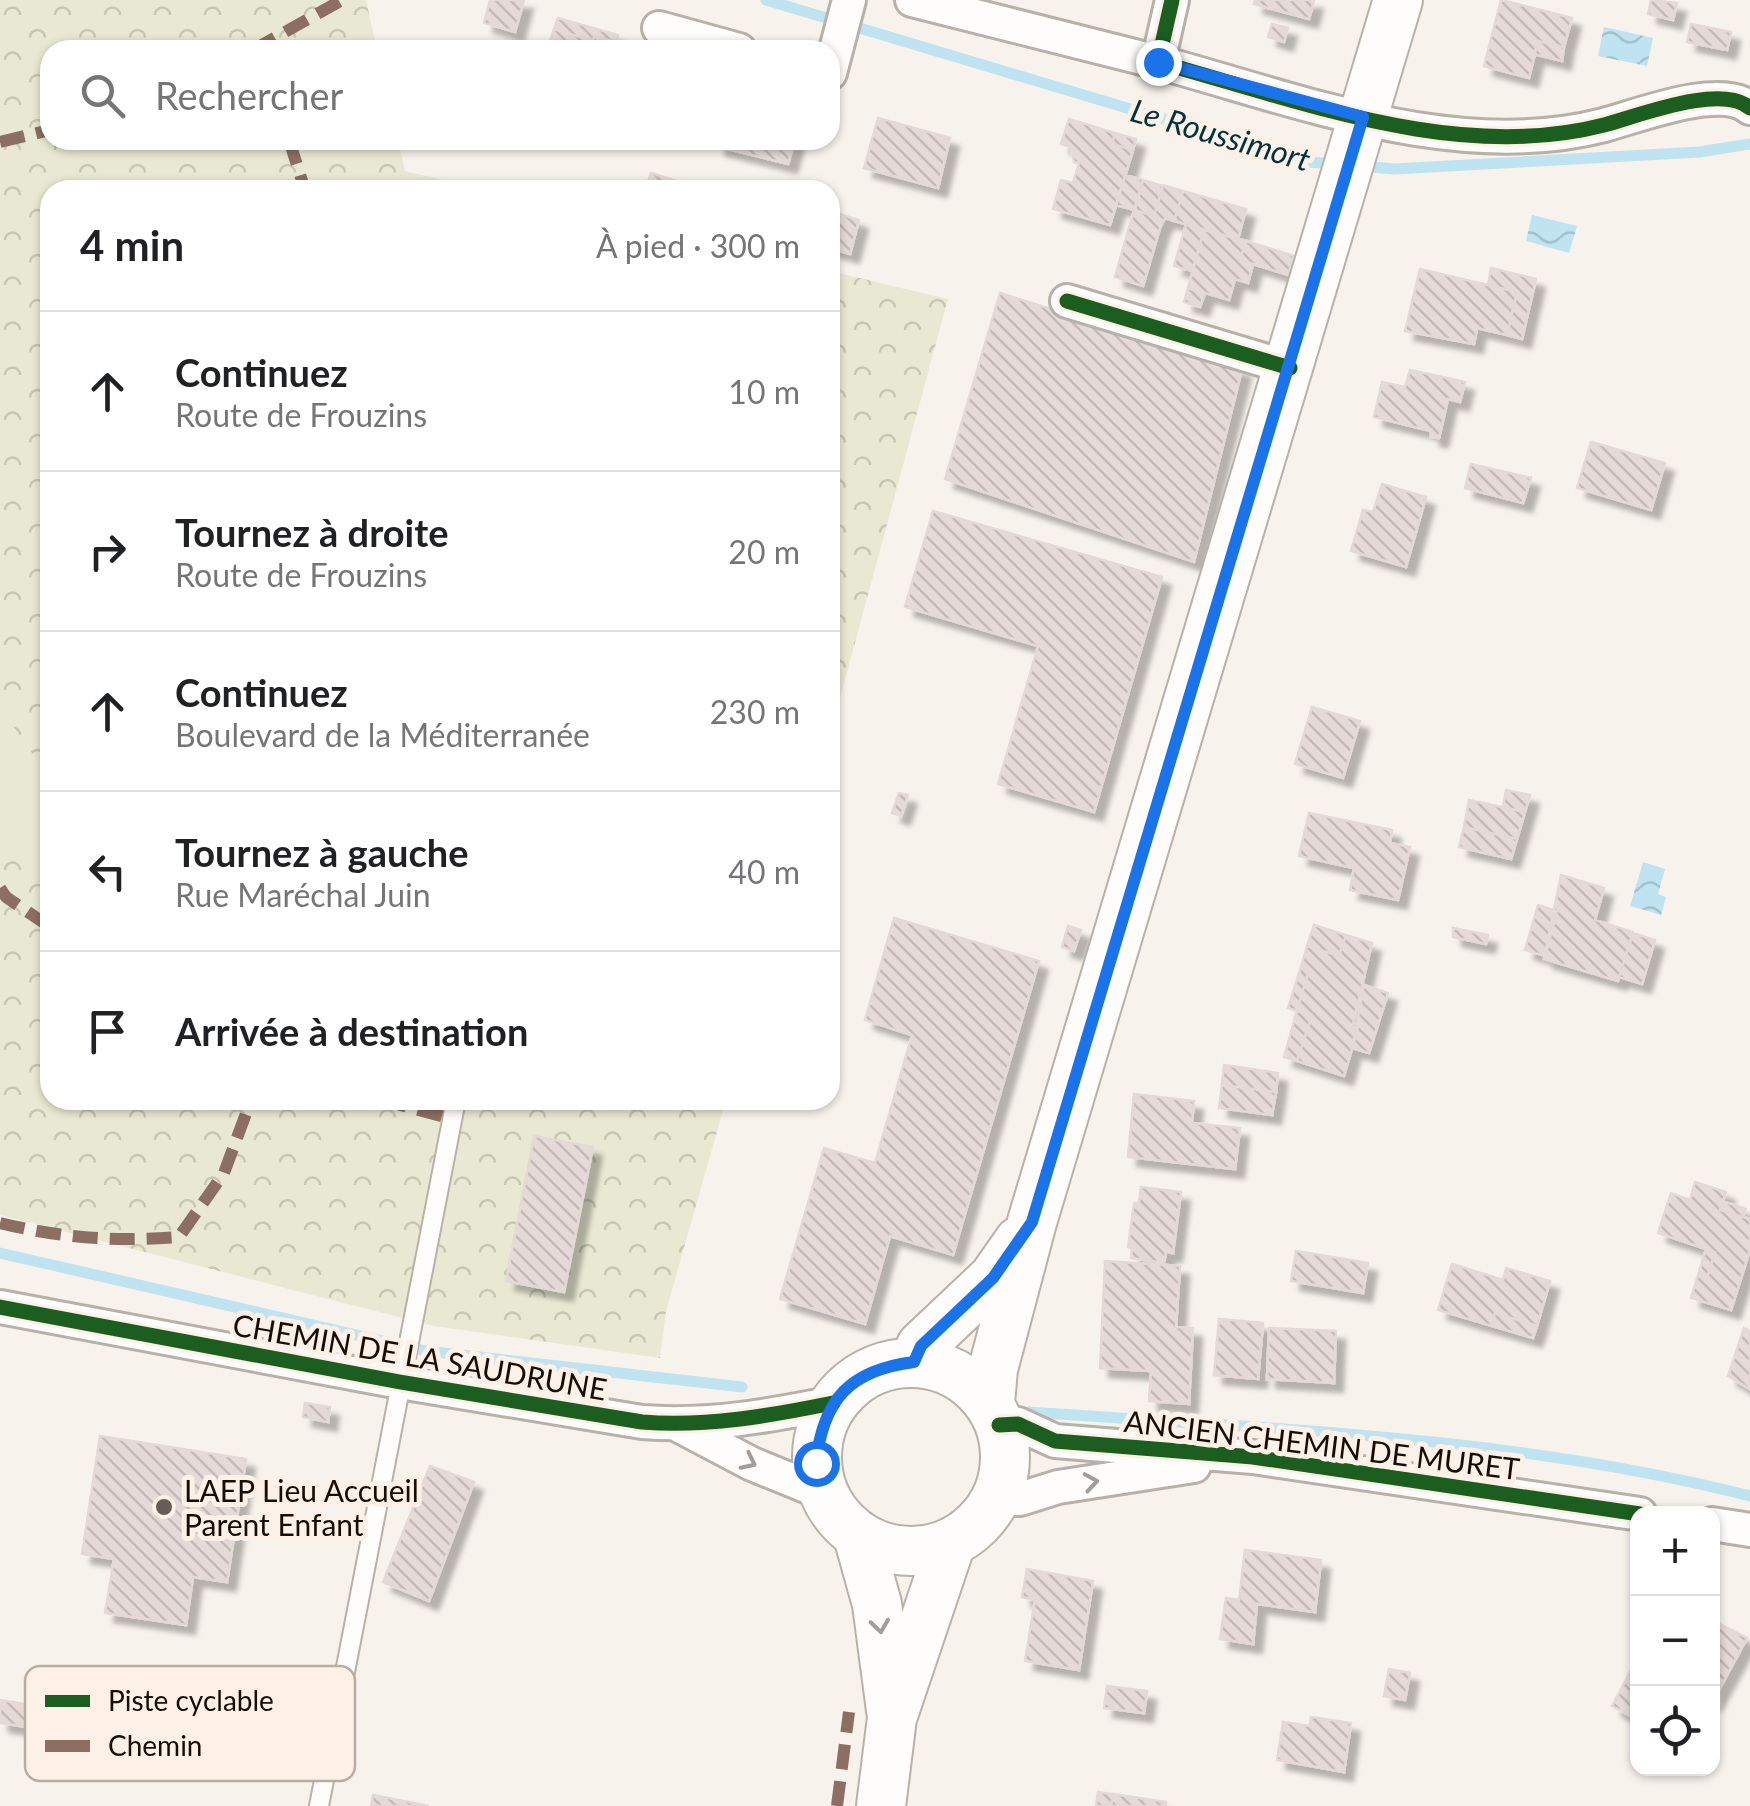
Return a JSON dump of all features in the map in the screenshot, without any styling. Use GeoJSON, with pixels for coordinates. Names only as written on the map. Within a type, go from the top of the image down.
{"type":"FeatureCollection","features":[{"type":"Feature","properties":{"kind":"main road"},"geometry":{"type":"LineString","coordinates":[[994,1414],[972,1384],[945,1368],[914,1362],[882,1366],[854,1380],[832,1404],[820,1432],[816,1463],[824,1493],[840,1519],[858,1536],[892,1550],[922,1551],[952,1542],[977,1525],[996,1500],[1006,1464],[994,1414],[994,1369],[1032,1222],[1398,0]]}},
{"type":"Feature","properties":{"kind":"main road"},"geometry":{"type":"LineString","coordinates":[[914,1362],[921,1346],[993,1278],[1032,1222]]}},
{"type":"Feature","properties":{"kind":"main road"},"geometry":{"type":"LineString","coordinates":[[858,1536],[877,1604],[892,1718]]}},
{"type":"Feature","properties":{"kind":"main road"},"geometry":{"type":"LineString","coordinates":[[881,1806],[892,1718],[952,1542]]}},
{"type":"Feature","properties":{"kind":"street"},"geometry":{"type":"LineString","coordinates":[[839,40],[849,0]]}},
{"type":"Feature","properties":{"kind":"street"},"geometry":{"type":"LineString","coordinates":[[912,0],[1158,62],[1359,129],[1566,134],[1708,97],[1747,105]]}},
{"type":"Feature","properties":{"kind":"street"},"geometry":{"type":"LineString","coordinates":[[1158,62],[1172,0]]}},
{"type":"Feature","properties":{"kind":"street"},"geometry":{"type":"LineString","coordinates":[[659,28],[703,40]]}},
{"type":"Feature","properties":{"kind":"street"},"geometry":{"type":"LineString","coordinates":[[1067,301],[1290,368]]}},
{"type":"Feature","properties":{"kind":"street","name":"CHEMIN DE LA SAUDRUNE"},"geometry":{"type":"LineString","coordinates":[[0,1306],[400,1382],[678,1424],[762,1418],[832,1404]]}},
{"type":"Feature","properties":{"kind":"street","name":"ANCIEN CHEMIN DE MURET"},"geometry":{"type":"LineString","coordinates":[[994,1414],[1055,1441],[1253,1457],[1630,1513]]}},
{"type":"Feature","properties":{"kind":"street","name":"CHEMIN DE LA SAUDRUNE"},"geometry":{"type":"LineString","coordinates":[[678,1424],[752,1464],[824,1493]]}},
{"type":"Feature","properties":{"kind":"street","name":"ANCIEN CHEMIN DE MURET"},"geometry":{"type":"LineString","coordinates":[[996,1500],[1253,1457]]}},
{"type":"Feature","properties":{"kind":"street"},"geometry":{"type":"LineString","coordinates":[[1720,1525],[1750,1530]]}},
{"type":"Feature","properties":{"kind":"lane"},"geometry":{"type":"LineString","coordinates":[[346,1666],[454,1110]]}},
{"type":"Feature","properties":{"kind":"lane"},"geometry":{"type":"LineString","coordinates":[[319,1806],[324,1781]]}},
{"type":"Feature","properties":{"kind":"green space"},"geometry":{"type":"Polygon","coordinates":[[[0,0],[366,0],[375,40],[40,40],[40,150],[400,150],[405,171],[443,180],[40,180],[40,1110],[723,1110],[666,1311],[660,1358],[434,1326],[0,1215],[0,0]]]}},
{"type":"Feature","properties":{"kind":"green space"},"geometry":{"type":"Polygon","coordinates":[[[840,273],[948,299],[840,698],[840,273]]]}},
{"type":"Feature","properties":{"kind":"green space"},"geometry":{"type":"Polygon","coordinates":[[[0,707],[40,765],[37,869],[0,827],[0,707]]]}},
{"type":"Feature","properties":{"kind":"water"},"geometry":{"type":"Polygon","coordinates":[[[1604,27],[1653,38],[1647,66],[1598,56],[1604,27]]]}},
{"type":"Feature","properties":{"kind":"water"},"geometry":{"type":"Polygon","coordinates":[[[1532,215],[1577,226],[1569,253],[1526,241],[1532,215]]]}},
{"type":"Feature","properties":{"kind":"water"},"geometry":{"type":"Polygon","coordinates":[[[1643,862],[1665,869],[1658,894],[1666,897],[1661,915],[1630,906],[1643,862]]]}},
{"type":"Feature","properties":{"kind":"building"},"geometry":{"type":"Polygon","coordinates":[[[490,0],[524,0],[515,32],[484,23],[490,0]]]}},
{"type":"Feature","properties":{"kind":"building"},"geometry":{"type":"Polygon","coordinates":[[[1255,0],[1314,0],[1309,19],[1254,4],[1255,0]]]}},
{"type":"Feature","properties":{"kind":"building"},"geometry":{"type":"Polygon","coordinates":[[[1501,0],[1572,18],[1564,47],[1538,41],[1529,78],[1484,66],[1501,0]]]}},
{"type":"Feature","properties":{"kind":"building"},"geometry":{"type":"Polygon","coordinates":[[[1651,0],[1677,3],[1673,20],[1648,14],[1651,0]]]}},
{"type":"Feature","properties":{"kind":"building"},"geometry":{"type":"Polygon","coordinates":[[[558,18],[618,35],[617,40],[594,36],[590,40],[554,29],[558,18]]]}},
{"type":"Feature","properties":{"kind":"building"},"geometry":{"type":"Polygon","coordinates":[[[1272,24],[1288,28],[1284,42],[1268,37],[1272,24]]]}},
{"type":"Feature","properties":{"kind":"building"},"geometry":{"type":"Polygon","coordinates":[[[1691,24],[1731,32],[1727,50],[1687,42],[1691,24]]]}},
{"type":"Feature","properties":{"kind":"building"},"geometry":{"type":"Polygon","coordinates":[[[554,29],[590,40],[550,40],[554,29]]]}},
{"type":"Feature","properties":{"kind":"building"},"geometry":{"type":"Polygon","coordinates":[[[1538,41],[1564,47],[1562,61],[1534,54],[1538,41]]]}},
{"type":"Feature","properties":{"kind":"building"},"geometry":{"type":"Polygon","coordinates":[[[878,118],[950,138],[938,188],[864,168],[878,118]]]}},
{"type":"Feature","properties":{"kind":"building"},"geometry":{"type":"Polygon","coordinates":[[[1069,119],[1115,133],[1112,144],[1133,150],[1110,225],[1053,209],[1061,180],[1073,183],[1079,163],[1074,162],[1071,147],[1061,144],[1069,119]]]}},
{"type":"Feature","properties":{"kind":"building"},"geometry":{"type":"Polygon","coordinates":[[[1115,133],[1136,139],[1133,150],[1112,144],[1115,133]]]}},
{"type":"Feature","properties":{"kind":"building"},"geometry":{"type":"Polygon","coordinates":[[[732,150],[792,150],[788,164],[732,150]]]}},
{"type":"Feature","properties":{"kind":"building"},"geometry":{"type":"Polygon","coordinates":[[[651,173],[673,180],[649,180],[651,173]]]}},
{"type":"Feature","properties":{"kind":"building"},"geometry":{"type":"Polygon","coordinates":[[[1125,175],[1143,180],[1135,210],[1116,205],[1125,175]]]}},
{"type":"Feature","properties":{"kind":"building"},"geometry":{"type":"Polygon","coordinates":[[[1143,180],[1163,186],[1154,216],[1134,210],[1143,180]]]}},
{"type":"Feature","properties":{"kind":"building"},"geometry":{"type":"Polygon","coordinates":[[[1163,185],[1183,191],[1174,221],[1165,218],[1160,228],[1143,286],[1115,277],[1134,210],[1154,216],[1163,185]]]}},
{"type":"Feature","properties":{"kind":"building"},"geometry":{"type":"Polygon","coordinates":[[[1183,191],[1246,209],[1238,239],[1174,221],[1183,191]]]}},
{"type":"Feature","properties":{"kind":"building"},"geometry":{"type":"Polygon","coordinates":[[[840,214],[859,220],[850,254],[840,251],[840,214]]]}},
{"type":"Feature","properties":{"kind":"building"},"geometry":{"type":"Polygon","coordinates":[[[1186,224],[1204,230],[1192,271],[1174,266],[1186,224]]]}},
{"type":"Feature","properties":{"kind":"building"},"geometry":{"type":"Polygon","coordinates":[[[1204,230],[1246,241],[1240,260],[1253,264],[1248,283],[1235,279],[1229,300],[1188,288],[1204,230]]]}},
{"type":"Feature","properties":{"kind":"building"},"geometry":{"type":"Polygon","coordinates":[[[1246,241],[1294,256],[1288,275],[1240,260],[1246,241]]]}},
{"type":"Feature","properties":{"kind":"building"},"geometry":{"type":"Polygon","coordinates":[[[1491,268],[1536,279],[1522,339],[1507,335],[1517,292],[1488,285],[1491,268]]]}},
{"type":"Feature","properties":{"kind":"building"},"geometry":{"type":"Polygon","coordinates":[[[1420,269],[1517,292],[1507,335],[1477,328],[1474,344],[1405,331],[1420,269]]]}},
{"type":"Feature","properties":{"kind":"building"},"geometry":{"type":"Polygon","coordinates":[[[1188,288],[1205,293],[1200,307],[1184,302],[1188,288]]]}},
{"type":"Feature","properties":{"kind":"building"},"geometry":{"type":"Polygon","coordinates":[[[1000,293],[1242,369],[1194,562],[945,479],[1000,293]]]}},
{"type":"Feature","properties":{"kind":"building"},"geometry":{"type":"Polygon","coordinates":[[[1410,370],[1465,382],[1460,402],[1448,399],[1439,438],[1431,437],[1431,431],[1374,417],[1382,382],[1405,387],[1410,370]]]}},
{"type":"Feature","properties":{"kind":"building"},"geometry":{"type":"Polygon","coordinates":[[[1591,442],[1665,463],[1651,510],[1577,488],[1591,442]]]}},
{"type":"Feature","properties":{"kind":"building"},"geometry":{"type":"Polygon","coordinates":[[[1471,464],[1531,478],[1523,503],[1465,488],[1471,464]]]}},
{"type":"Feature","properties":{"kind":"building"},"geometry":{"type":"Polygon","coordinates":[[[1382,484],[1426,497],[1406,567],[1351,551],[1363,510],[1373,512],[1382,484]]]}},
{"type":"Feature","properties":{"kind":"building"},"geometry":{"type":"Polygon","coordinates":[[[933,511],[1162,577],[1094,812],[998,784],[1038,646],[905,607],[933,511]]]}},
{"type":"Feature","properties":{"kind":"building"},"geometry":{"type":"Polygon","coordinates":[[[1312,707],[1360,721],[1343,778],[1295,764],[1312,707]]]}},
{"type":"Feature","properties":{"kind":"building"},"geometry":{"type":"Polygon","coordinates":[[[1506,790],[1530,795],[1525,812],[1503,807],[1506,790]]]}},
{"type":"Feature","properties":{"kind":"building"},"geometry":{"type":"Polygon","coordinates":[[[899,793],[908,795],[901,816],[892,813],[899,793]]]}},
{"type":"Feature","properties":{"kind":"building"},"geometry":{"type":"Polygon","coordinates":[[[1469,800],[1525,812],[1517,839],[1464,827],[1469,800]]]}},
{"type":"Feature","properties":{"kind":"building"},"geometry":{"type":"Polygon","coordinates":[[[1309,813],[1392,830],[1390,843],[1410,847],[1398,900],[1350,890],[1354,868],[1299,856],[1309,813]]]}},
{"type":"Feature","properties":{"kind":"building"},"geometry":{"type":"Polygon","coordinates":[[[1464,827],[1517,839],[1511,859],[1459,847],[1464,827]]]}},
{"type":"Feature","properties":{"kind":"building"},"geometry":{"type":"Polygon","coordinates":[[[1561,875],[1604,888],[1595,920],[1633,932],[1618,981],[1544,959],[1561,875]]]}},
{"type":"Feature","properties":{"kind":"building"},"geometry":{"type":"Polygon","coordinates":[[[1538,905],[1557,911],[1545,956],[1525,950],[1538,905]]]}},
{"type":"Feature","properties":{"kind":"building"},"geometry":{"type":"Polygon","coordinates":[[[894,918],[1039,961],[953,1255],[890,1236],[865,1324],[780,1299],[824,1148],[875,1163],[912,1035],[865,1020],[894,918]]]}},
{"type":"Feature","properties":{"kind":"building"},"geometry":{"type":"Polygon","coordinates":[[[1314,925],[1346,935],[1339,956],[1307,946],[1314,925]]]}},
{"type":"Feature","properties":{"kind":"building"},"geometry":{"type":"Polygon","coordinates":[[[1068,926],[1081,930],[1074,951],[1062,947],[1068,926]]]}},
{"type":"Feature","properties":{"kind":"building"},"geometry":{"type":"Polygon","coordinates":[[[1453,928],[1488,935],[1486,944],[1453,937],[1453,928]]]}},
{"type":"Feature","properties":{"kind":"building"},"geometry":{"type":"Polygon","coordinates":[[[1633,933],[1655,940],[1642,984],[1619,977],[1633,933]]]}},
{"type":"Feature","properties":{"kind":"building"},"geometry":{"type":"Polygon","coordinates":[[[1346,935],[1372,943],[1353,1024],[1359,1025],[1344,1076],[1297,1061],[1312,1015],[1297,1011],[1309,970],[1301,967],[1307,946],[1339,956],[1346,935]]]}},
{"type":"Feature","properties":{"kind":"building"},"geometry":{"type":"Polygon","coordinates":[[[1301,967],[1309,970],[1297,1011],[1288,1008],[1301,967]]]}},
{"type":"Feature","properties":{"kind":"building"},"geometry":{"type":"Polygon","coordinates":[[[1364,985],[1388,993],[1369,1053],[1352,1048],[1364,985]]]}},
{"type":"Feature","properties":{"kind":"building"},"geometry":{"type":"Polygon","coordinates":[[[1297,1011],[1312,1015],[1297,1061],[1284,1057],[1297,1011]]]}},
{"type":"Feature","properties":{"kind":"building"},"geometry":{"type":"Polygon","coordinates":[[[1224,1065],[1278,1073],[1276,1092],[1222,1085],[1224,1065]]]}},
{"type":"Feature","properties":{"kind":"building"},"geometry":{"type":"Polygon","coordinates":[[[1222,1085],[1276,1092],[1272,1115],[1219,1108],[1222,1085]]]}},
{"type":"Feature","properties":{"kind":"building"},"geometry":{"type":"Polygon","coordinates":[[[1134,1094],[1194,1101],[1192,1123],[1240,1128],[1235,1169],[1128,1157],[1134,1094]]]}},
{"type":"Feature","properties":{"kind":"building"},"geometry":{"type":"Polygon","coordinates":[[[534,1136],[593,1147],[564,1292],[506,1281],[534,1136]]]}},
{"type":"Feature","properties":{"kind":"building"},"geometry":{"type":"Polygon","coordinates":[[[1695,1182],[1726,1192],[1720,1210],[1750,1219],[1750,1250],[1731,1310],[1691,1298],[1699,1272],[1708,1275],[1715,1252],[1658,1233],[1671,1193],[1690,1200],[1695,1182]]]}},
{"type":"Feature","properties":{"kind":"building"},"geometry":{"type":"Polygon","coordinates":[[[1141,1187],[1181,1192],[1173,1253],[1166,1252],[1164,1263],[1131,1258],[1132,1248],[1128,1247],[1134,1203],[1139,1203],[1141,1187]]]}},
{"type":"Feature","properties":{"kind":"building"},"geometry":{"type":"Polygon","coordinates":[[[1722,1201],[1746,1209],[1743,1217],[1720,1210],[1722,1201]]]}},
{"type":"Feature","properties":{"kind":"building"},"geometry":{"type":"Polygon","coordinates":[[[1706,1249],[1715,1252],[1708,1275],[1699,1272],[1706,1249]]]}},
{"type":"Feature","properties":{"kind":"building"},"geometry":{"type":"Polygon","coordinates":[[[1296,1251],[1368,1263],[1363,1293],[1291,1281],[1296,1251]]]}},
{"type":"Feature","properties":{"kind":"building"},"geometry":{"type":"Polygon","coordinates":[[[1105,1261],[1180,1266],[1176,1327],[1193,1328],[1189,1404],[1149,1401],[1151,1371],[1100,1368],[1105,1261]]]}},
{"type":"Feature","properties":{"kind":"building"},"geometry":{"type":"Polygon","coordinates":[[[1452,1264],[1503,1280],[1506,1268],[1550,1281],[1537,1326],[1495,1313],[1492,1326],[1438,1310],[1452,1264]]]}},
{"type":"Feature","properties":{"kind":"building"},"geometry":{"type":"Polygon","coordinates":[[[1495,1313],[1537,1326],[1533,1338],[1492,1326],[1495,1313]]]}},
{"type":"Feature","properties":{"kind":"building"},"geometry":{"type":"Polygon","coordinates":[[[1219,1319],[1263,1323],[1258,1379],[1214,1375],[1219,1319]]]}},
{"type":"Feature","properties":{"kind":"building"},"geometry":{"type":"Polygon","coordinates":[[[1269,1328],[1336,1331],[1334,1383],[1267,1379],[1269,1328]]]}},
{"type":"Feature","properties":{"kind":"building"},"geometry":{"type":"Polygon","coordinates":[[[1744,1328],[1750,1331],[1750,1389],[1728,1376],[1744,1328]]]}},
{"type":"Feature","properties":{"kind":"building"},"geometry":{"type":"Polygon","coordinates":[[[305,1403],[330,1407],[328,1422],[303,1417],[305,1403]]]}},
{"type":"Feature","properties":{"kind":"building","name":"LAEP Lieu Accueil Parent Enfant"},"geometry":{"type":"Polygon","coordinates":[[[100,1436],[246,1459],[227,1582],[193,1577],[186,1625],[105,1613],[114,1559],[82,1554],[100,1436]]]}},
{"type":"Feature","properties":{"kind":"building"},"geometry":{"type":"Polygon","coordinates":[[[430,1466],[474,1482],[429,1601],[383,1582],[430,1466]]]}},
{"type":"Feature","properties":{"kind":"building"},"geometry":{"type":"Polygon","coordinates":[[[1245,1550],[1321,1560],[1315,1612],[1257,1604],[1253,1644],[1220,1639],[1226,1598],[1239,1600],[1245,1550]]]}},
{"type":"Feature","properties":{"kind":"building"},"geometry":{"type":"Polygon","coordinates":[[[1027,1569],[1093,1581],[1079,1670],[1025,1661],[1035,1600],[1022,1597],[1027,1569]]]}},
{"type":"Feature","properties":{"kind":"building"},"geometry":{"type":"Polygon","coordinates":[[[1720,1624],[1747,1638],[1720,1688],[1720,1624]]]}},
{"type":"Feature","properties":{"kind":"building"},"geometry":{"type":"Polygon","coordinates":[[[1389,1669],[1410,1673],[1405,1700],[1384,1696],[1389,1669]]]}},
{"type":"Feature","properties":{"kind":"building"},"geometry":{"type":"Polygon","coordinates":[[[1630,1672],[1630,1716],[1612,1706],[1630,1672]]]}},
{"type":"Feature","properties":{"kind":"building"},"geometry":{"type":"Polygon","coordinates":[[[1107,1686],[1147,1691],[1144,1713],[1104,1708],[1107,1686]]]}},
{"type":"Feature","properties":{"kind":"building"},"geometry":{"type":"Polygon","coordinates":[[[0,1700],[25,1704],[25,1727],[0,1723],[0,1700]]]}},
{"type":"Feature","properties":{"kind":"building"},"geometry":{"type":"Polygon","coordinates":[[[1311,1717],[1351,1723],[1344,1772],[1277,1760],[1283,1722],[1310,1726],[1311,1717]]]}},
{"type":"Feature","properties":{"kind":"building"},"geometry":{"type":"Polygon","coordinates":[[[1098,1792],[1113,1794],[1111,1806],[1096,1806],[1098,1792]]]}},
{"type":"Feature","properties":{"kind":"building"},"geometry":{"type":"Polygon","coordinates":[[[1113,1794],[1166,1802],[1166,1806],[1111,1806],[1113,1794]]]}},
{"type":"Feature","properties":{"kind":"building"},"geometry":{"type":"Polygon","coordinates":[[[373,1795],[429,1806],[371,1806],[373,1795]]]}},
{"type":"Feature","properties":{"kind":"waterway","name":"Le Roussimort"},"geometry":{"type":"LineString","coordinates":[[766,0],[1307,162],[1338,164]]}},
{"type":"Feature","properties":{"kind":"waterway","name":"Le Roussimort"},"geometry":{"type":"LineString","coordinates":[[1361,166],[1394,169],[1699,152],[1750,144]]}},
{"type":"Feature","properties":{"kind":"waterway"},"geometry":{"type":"LineString","coordinates":[[0,1253],[426,1351],[742,1387]]}},
{"type":"Feature","properties":{"kind":"waterway"},"geometry":{"type":"LineString","coordinates":[[1029,1412],[1301,1430],[1482,1448],[1572,1460],[1750,1496]]}},
{"type":"Feature","properties":{"kind":"marked path"},"geometry":{"type":"LineString","coordinates":[[271,40],[342,0]]}},
{"type":"Feature","properties":{"kind":"marked path"},"geometry":{"type":"LineString","coordinates":[[0,142],[40,132]]}},
{"type":"Feature","properties":{"kind":"marked path"},"geometry":{"type":"LineString","coordinates":[[292,150],[302,180]]}},
{"type":"Feature","properties":{"kind":"marked path"},"geometry":{"type":"LineString","coordinates":[[0,888],[6,897],[40,920]]}},
{"type":"Feature","properties":{"kind":"marked path"},"geometry":{"type":"LineString","coordinates":[[0,1223],[89,1238],[179,1237],[224,1173],[247,1110]]}},
{"type":"Feature","properties":{"kind":"marked path"},"geometry":{"type":"LineString","coordinates":[[419,1110],[452,1119]]}},
{"type":"Feature","properties":{"kind":"marked path"},"geometry":{"type":"LineString","coordinates":[[837,1806],[849,1712]]}},
{"type":"Feature","properties":{"kind":"cycle path"},"geometry":{"type":"LineString","coordinates":[[1172,0],[1158,62],[1378,122],[1492,137],[1548,135],[1700,100],[1737,101],[1750,108]]}},
{"type":"Feature","properties":{"kind":"cycle path"},"geometry":{"type":"LineString","coordinates":[[1067,301],[1290,368]]}},
{"type":"Feature","properties":{"kind":"cycle path"},"geometry":{"type":"LineString","coordinates":[[0,1307],[400,1382],[642,1422],[714,1422],[833,1403]]}},
{"type":"Feature","properties":{"kind":"cycle path"},"geometry":{"type":"LineString","coordinates":[[999,1425],[1018,1424],[1055,1441],[1253,1457],[1630,1513]]}},
{"type":"Feature","properties":{"kind":"place","name":"LAEP Lieu Accueil Parent Enfant"},"geometry":{"type":"Point","coordinates":[164,1507]}},
{"type":"Feature","properties":{"kind":"route"},"geometry":{"type":"LineString","coordinates":[[816,1463],[820,1432],[832,1404],[854,1380],[882,1366],[914,1362],[921,1346],[993,1278],[1032,1222],[1187,716],[1363,117],[1158,62]]}}]}
